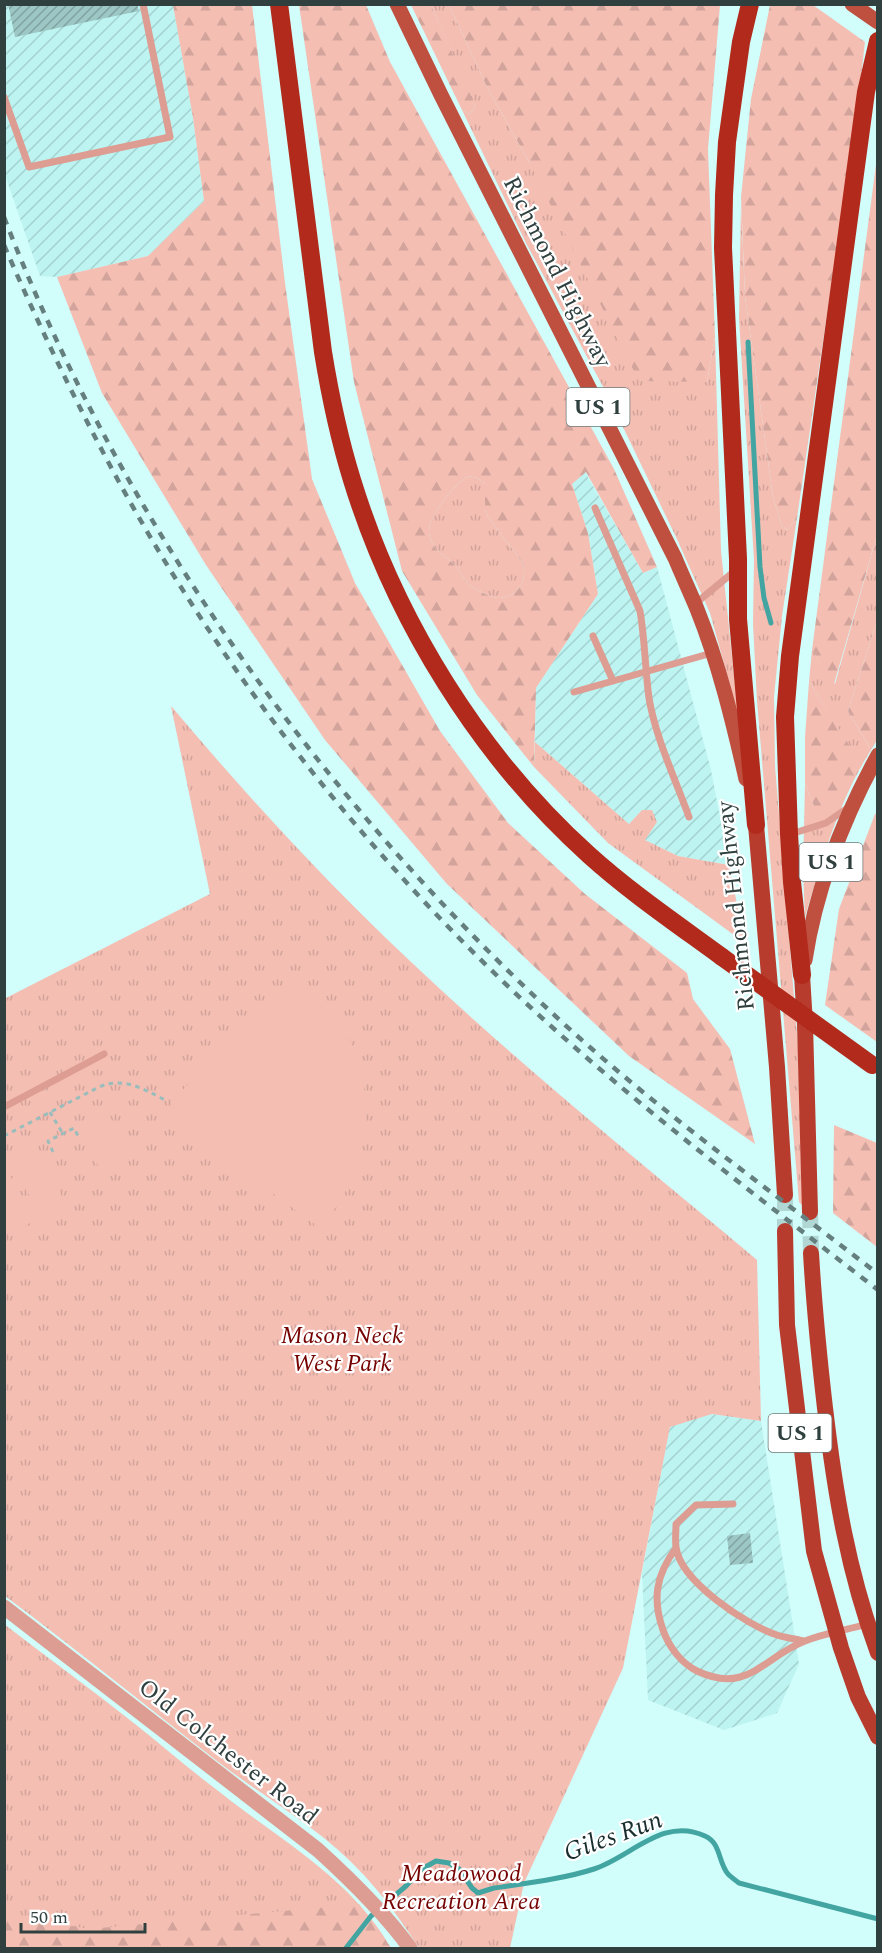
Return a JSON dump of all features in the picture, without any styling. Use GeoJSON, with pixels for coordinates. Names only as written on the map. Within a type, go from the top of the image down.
{"type":"FeatureCollection","features":[{"type":"Feature","properties":{"kind":"highway"},"geometry":{"type":"LineString","coordinates":[[279,4],[322,352],[331,401],[352,481],[385,568],[431,659],[491,749],[554,821],[596,861],[625,886],[876,1067]]}},
{"type":"Feature","properties":{"kind":"highway"},"geometry":{"type":"LineString","coordinates":[[750,4],[741,42],[729,130],[723,249],[738,568],[738,619],[756,825]]}},
{"type":"Feature","properties":{"kind":"highway"},"geometry":{"type":"LineString","coordinates":[[802,975],[792,882],[785,717],[790,656],[866,92],[878,41]]}},
{"type":"Feature","properties":{"kind":"highway","name":"Richmond Highway"},"geometry":{"type":"LineString","coordinates":[[756,825],[777,1066],[785,1195]]}},
{"type":"Feature","properties":{"kind":"highway","name":"US 1"},"geometry":{"type":"LineString","coordinates":[[802,975],[810,1212]]}},
{"type":"Feature","properties":{"kind":"highway","name":"US 1"},"geometry":{"type":"LineString","coordinates":[[785,1231],[787,1325],[814,1551],[858,1697],[878,1737]]}},
{"type":"Feature","properties":{"kind":"highway","name":"US 1"},"geometry":{"type":"LineString","coordinates":[[811,1253],[815,1319],[832,1463],[848,1558],[878,1653]]}},
{"type":"Feature","properties":{"kind":"main road","name":"Richmond Highway"},"geometry":{"type":"LineString","coordinates":[[397,4],[675,558],[695,604],[731,714],[756,825]]}},
{"type":"Feature","properties":{"kind":"main road"},"geometry":{"type":"LineString","coordinates":[[852,4],[878,22]]}},
{"type":"Feature","properties":{"kind":"main road","name":"US 1"},"geometry":{"type":"LineString","coordinates":[[802,975],[808,936],[822,888],[852,805],[878,755]]}},
{"type":"Feature","properties":{"kind":"street","name":"Old Colchester Road"},"geometry":{"type":"LineString","coordinates":[[4,1607],[318,1850],[366,1895],[410,1948]]}},
{"type":"Feature","properties":{"kind":"lane"},"geometry":{"type":"LineString","coordinates":[[4,97],[29,166],[170,137],[143,4]]}},
{"type":"Feature","properties":{"kind":"lane"},"geometry":{"type":"LineString","coordinates":[[595,508],[639,611],[654,720],[689,817]]}},
{"type":"Feature","properties":{"kind":"lane"},"geometry":{"type":"LineString","coordinates":[[695,604],[738,568]]}},
{"type":"Feature","properties":{"kind":"lane"},"geometry":{"type":"LineString","coordinates":[[593,636],[613,681]]}},
{"type":"Feature","properties":{"kind":"lane"},"geometry":{"type":"LineString","coordinates":[[574,692],[712,653]]}},
{"type":"Feature","properties":{"kind":"lane"},"geometry":{"type":"LineString","coordinates":[[789,834],[826,823],[852,805]]}},
{"type":"Feature","properties":{"kind":"lane"},"geometry":{"type":"LineString","coordinates":[[4,1107],[104,1054]]}},
{"type":"Feature","properties":{"kind":"lane"},"geometry":{"type":"LineString","coordinates":[[733,1504],[696,1505],[676,1524],[676,1548],[687,1572],[716,1600],[747,1621],[777,1635],[804,1641]]}},
{"type":"Feature","properties":{"kind":"lane"},"geometry":{"type":"LineString","coordinates":[[676,1548],[662,1570],[656,1600],[659,1620],[666,1638],[675,1653],[691,1668],[722,1680],[738,1678],[804,1641],[867,1624]]}},
{"type":"Feature","properties":{"kind":"path"},"geometry":{"type":"LineString","coordinates":[[4,1136],[103,1086],[116,1083],[133,1084],[168,1101]]}},
{"type":"Feature","properties":{"kind":"path"},"geometry":{"type":"LineString","coordinates":[[50,1112],[63,1134]]}},
{"type":"Feature","properties":{"kind":"path"},"geometry":{"type":"LineString","coordinates":[[53,1152],[48,1142],[74,1128],[80,1138]]}},
{"type":"Feature","properties":{"kind":"shaded area"},"geometry":{"type":"Polygon","coordinates":[[[4,5],[173,5],[193,118],[204,201],[148,256],[57,277],[40,276],[5,175],[4,5]]]}},
{"type":"Feature","properties":{"kind":"shaded area"},"geometry":{"type":"Polygon","coordinates":[[[585,472],[643,573],[657,567],[711,770],[729,865],[678,856],[645,840],[642,810],[629,824],[535,742],[536,688],[598,594],[588,533],[572,484],[585,472]]]}},
{"type":"Feature","properties":{"kind":"shaded area"},"geometry":{"type":"Polygon","coordinates":[[[712,1414],[761,1421],[799,1664],[777,1713],[724,1730],[648,1700],[642,1573],[670,1426],[712,1414]]]}},
{"type":"Feature","properties":{"kind":"green space"},"geometry":{"type":"Polygon","coordinates":[[[173,5],[252,5],[285,283],[312,479],[355,583],[440,731],[508,823],[585,894],[687,973],[693,999],[730,1049],[755,1144],[629,1056],[447,884],[325,740],[206,565],[102,393],[57,277],[148,256],[204,201],[193,118],[173,5]]]}},
{"type":"Feature","properties":{"kind":"green space"},"geometry":{"type":"Polygon","coordinates":[[[299,5],[366,5],[390,62],[614,469],[657,567],[643,573],[586,472],[572,484],[588,533],[598,594],[536,688],[534,767],[477,695],[402,571],[354,382],[299,5]],[[468,476],[450,493],[437,509],[429,534],[436,549],[454,564],[469,584],[491,596],[504,598],[519,588],[524,576],[523,563],[488,517],[485,510],[485,484],[478,478],[468,476]]]}},
{"type":"Feature","properties":{"kind":"green space"},"geometry":{"type":"Polygon","coordinates":[[[411,5],[431,5],[475,107],[470,114],[462,110],[411,5]]]}},
{"type":"Feature","properties":{"kind":"green space"},"geometry":{"type":"Polygon","coordinates":[[[431,5],[449,5],[487,87],[529,162],[707,382],[715,337],[721,551],[738,714],[710,613],[608,396],[526,243],[462,110],[470,114],[475,107],[431,5]]]}},
{"type":"Feature","properties":{"kind":"green space"},"geometry":{"type":"Polygon","coordinates":[[[449,5],[720,5],[708,149],[715,337],[707,382],[639,381],[529,162],[487,87],[449,5]]]}},
{"type":"Feature","properties":{"kind":"green space"},"geometry":{"type":"Polygon","coordinates":[[[770,5],[813,5],[865,42],[797,518],[787,530],[782,526],[773,497],[745,296],[741,197],[751,99],[770,5]]]}},
{"type":"Feature","properties":{"kind":"green space"},"geometry":{"type":"Polygon","coordinates":[[[877,157],[877,535],[834,684],[812,650],[877,157]]]}},
{"type":"Feature","properties":{"kind":"green space"},"geometry":{"type":"Polygon","coordinates":[[[741,202],[745,296],[773,497],[782,526],[787,530],[797,518],[782,616],[774,697],[775,766],[798,1046],[803,1206],[799,1202],[757,701],[753,624],[754,560],[739,318],[741,202]]]}},
{"type":"Feature","properties":{"kind":"green space"},"geometry":{"type":"Polygon","coordinates":[[[468,476],[478,478],[485,484],[485,510],[488,517],[523,563],[524,576],[519,588],[504,598],[491,596],[471,586],[454,564],[432,543],[430,525],[437,509],[468,476]]]}},
{"type":"Feature","properties":{"kind":"green space"},"geometry":{"type":"Polygon","coordinates":[[[877,535],[877,621],[848,711],[871,750],[841,810],[805,917],[803,870],[805,784],[814,806],[861,765],[809,682],[812,650],[835,684],[877,535]]]}},
{"type":"Feature","properties":{"kind":"green space"},"geometry":{"type":"Polygon","coordinates":[[[877,621],[877,740],[871,750],[848,711],[877,621]]]}},
{"type":"Feature","properties":{"kind":"green space"},"geometry":{"type":"Polygon","coordinates":[[[809,682],[862,765],[837,799],[823,808],[814,806],[805,784],[805,737],[809,682]]]}},
{"type":"Feature","properties":{"kind":"green space","name":"Mason Neck West Park"},"geometry":{"type":"Polygon","coordinates":[[[171,706],[287,837],[410,961],[538,1076],[757,1260],[761,1421],[712,1414],[670,1427],[623,1668],[524,1883],[510,1948],[419,1948],[376,1889],[338,1850],[217,1761],[5,1596],[4,999],[210,894],[171,706]]]}},
{"type":"Feature","properties":{"kind":"green space"},"geometry":{"type":"Polygon","coordinates":[[[535,742],[629,824],[642,810],[652,810],[657,822],[645,840],[678,856],[729,865],[745,943],[608,843],[534,767],[535,742]]]}},
{"type":"Feature","properties":{"kind":"green space"},"geometry":{"type":"Polygon","coordinates":[[[878,813],[877,1042],[825,1005],[839,909],[875,814],[878,813]]]}},
{"type":"Feature","properties":{"kind":"green space"},"geometry":{"type":"Polygon","coordinates":[[[294,984],[341,1022],[361,1063],[367,1111],[359,1160],[341,1201],[320,1228],[172,1119],[171,1103],[203,1068],[294,984]]]}},
{"type":"Feature","properties":{"kind":"green space"},"geometry":{"type":"Polygon","coordinates":[[[106,1109],[133,1159],[103,1175],[77,1124],[106,1109]]]}},
{"type":"Feature","properties":{"kind":"green space"},"geometry":{"type":"Polygon","coordinates":[[[834,1125],[877,1143],[877,1247],[833,1213],[834,1125]]]}},
{"type":"Feature","properties":{"kind":"green space"},"geometry":{"type":"Polygon","coordinates":[[[38,1151],[66,1204],[41,1218],[13,1164],[38,1151]]]}},
{"type":"Feature","properties":{"kind":"green space"},"geometry":{"type":"Polygon","coordinates":[[[5,1168],[34,1221],[9,1234],[5,1225],[5,1168]]]}},
{"type":"Feature","properties":{"kind":"green space"},"geometry":{"type":"Polygon","coordinates":[[[4,1624],[312,1861],[355,1900],[391,1948],[5,1948],[4,1624]]]}},
{"type":"Feature","properties":{"kind":"green space"},"geometry":{"type":"Polygon","coordinates":[[[359,1904],[391,1948],[5,1948],[5,1914],[89,1929],[359,1904]]]}},
{"type":"Feature","properties":{"kind":"building"},"geometry":{"type":"Polygon","coordinates":[[[8,4],[137,4],[139,11],[15,37],[8,4]]]}},
{"type":"Feature","properties":{"kind":"building"},"geometry":{"type":"Polygon","coordinates":[[[750,1533],[753,1563],[730,1565],[727,1536],[750,1533]]]}},
{"type":"Feature","properties":{"kind":"waterway"},"geometry":{"type":"LineString","coordinates":[[748,342],[760,567],[764,598],[771,623]]}},
{"type":"Feature","properties":{"kind":"waterway","name":"Giles Run"},"geometry":{"type":"LineString","coordinates":[[346,1948],[371,1916],[422,1869],[436,1861],[449,1863],[459,1869],[478,1893],[594,1869],[648,1840],[675,1831],[690,1831],[710,1839],[717,1848],[728,1874],[739,1883],[878,1919]]}},
{"type":"Feature","properties":{"kind":"tunnel"},"geometry":{"type":"LineString","coordinates":[[785,1195],[785,1231]]}},
{"type":"Feature","properties":{"kind":"tunnel"},"geometry":{"type":"LineString","coordinates":[[810,1212],[811,1253]]}},
{"type":"Feature","properties":{"kind":"railway"},"geometry":{"type":"LineString","coordinates":[[4,217],[50,326],[102,431],[160,534],[225,633],[294,729],[368,821],[447,909],[571,1030],[700,1138],[878,1274]]}},
{"type":"Feature","properties":{"kind":"railway"},"geometry":{"type":"LineString","coordinates":[[4,245],[73,395],[159,552],[248,687],[347,815],[456,935],[556,1031],[691,1145],[878,1290]]}},
{"type":"Feature","properties":{"kind":"park label","name":"Meadowood Recreation Area"},"geometry":{"type":"Point","coordinates":[461,1888]}}]}
